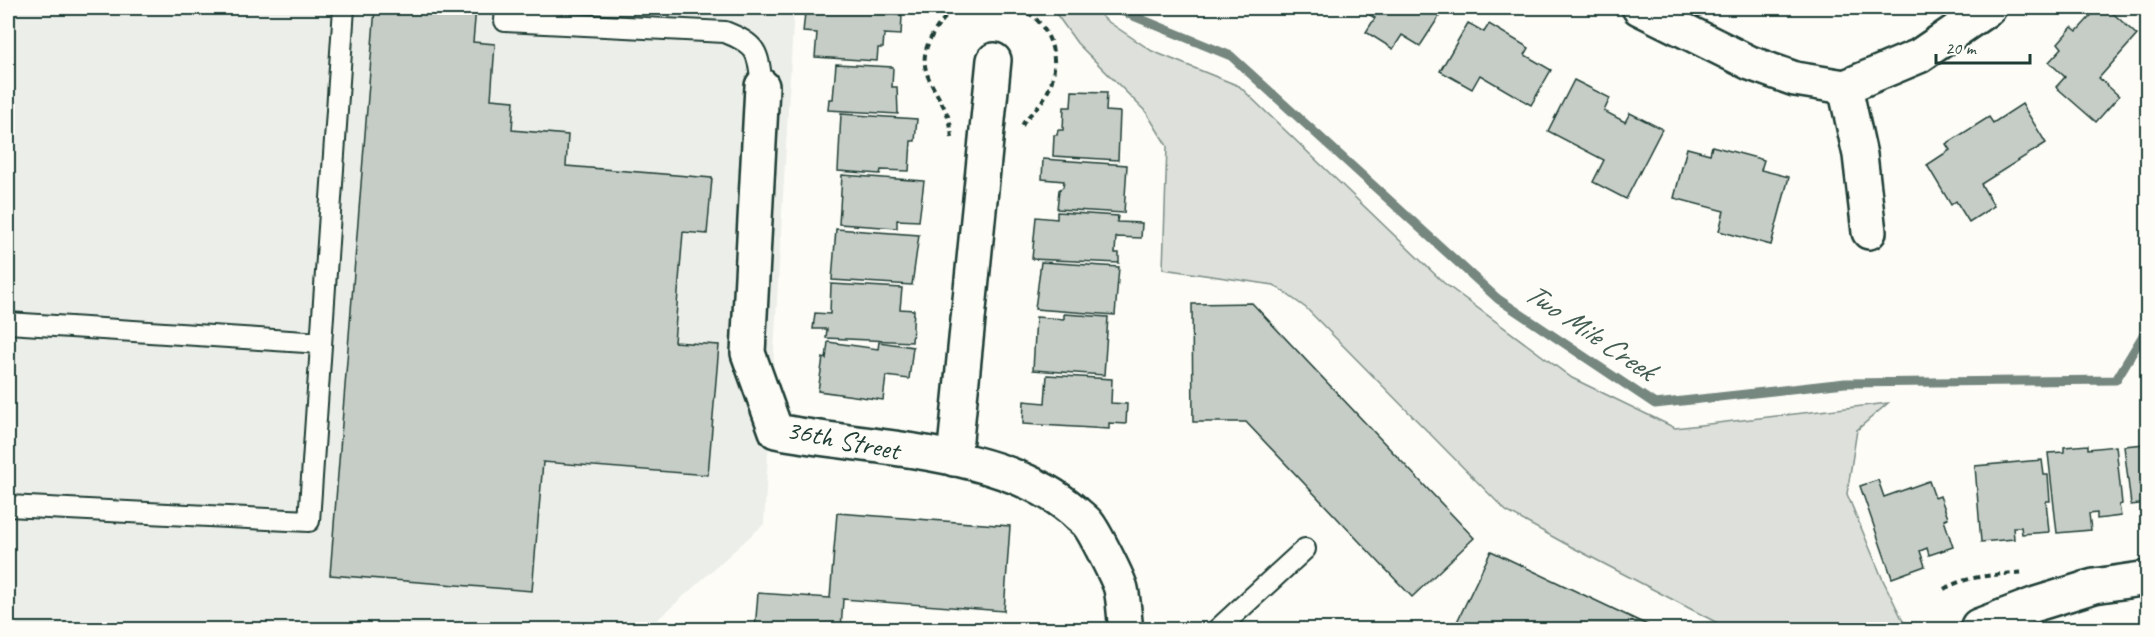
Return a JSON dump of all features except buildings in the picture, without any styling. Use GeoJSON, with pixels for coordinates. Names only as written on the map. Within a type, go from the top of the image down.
{"type":"FeatureCollection","features":[{"type":"Feature","properties":{"kind":"street"},"geometry":{"type":"LineString","coordinates":[[1639,8],[1750,63],[1795,79],[1845,87],[1919,56],[1989,8]]}},
{"type":"Feature","properties":{"kind":"street"},"geometry":{"type":"LineString","coordinates":[[954,459],[994,60]]}},
{"type":"Feature","properties":{"kind":"street","name":"36th Street"},"geometry":{"type":"LineString","coordinates":[[762,86],[748,354],[776,431],[954,459],[991,468],[1029,482],[1062,500],[1088,524],[1121,587],[1126,630]]}},
{"type":"Feature","properties":{"kind":"street"},"geometry":{"type":"LineString","coordinates":[[1845,87],[1860,155],[1869,232]]}},
{"type":"Feature","properties":{"kind":"street"},"geometry":{"type":"LineString","coordinates":[[1978,626],[2036,604],[2094,586],[2148,578]]}},
{"type":"Feature","properties":{"kind":"lane"},"geometry":{"type":"LineString","coordinates":[[8,506],[309,521],[344,8]]}},
{"type":"Feature","properties":{"kind":"lane"},"geometry":{"type":"LineString","coordinates":[[506,8],[505,21],[725,32],[746,40],[753,50],[759,59],[762,86]]}},
{"type":"Feature","properties":{"kind":"lane"},"geometry":{"type":"LineString","coordinates":[[8,323],[321,343]]}},
{"type":"Feature","properties":{"kind":"lane"},"geometry":{"type":"LineString","coordinates":[[1217,630],[1305,549]]}},
{"type":"Feature","properties":{"kind":"path"},"geometry":{"type":"LineString","coordinates":[[952,141],[949,119],[928,80],[924,57],[931,37],[942,20],[959,8]]}},
{"type":"Feature","properties":{"kind":"shaded area"},"geometry":{"type":"Polygon","coordinates":[[[8,8],[794,8],[764,524],[647,629],[8,629],[8,8]]]}},
{"type":"Feature","properties":{"kind":"shaded area"},"geometry":{"type":"Polygon","coordinates":[[[1052,8],[1093,8],[1107,21],[1152,51],[1239,86],[1444,283],[1572,378],[1675,428],[1888,403],[1857,430],[1847,494],[1883,580],[1907,629],[1729,629],[1506,511],[1306,308],[1274,285],[1163,269],[1167,146],[1146,112],[1077,43],[1052,8]]]}},
{"type":"Feature","properties":{"kind":"waterway","name":"Two Mile Creek"},"geometry":{"type":"LineString","coordinates":[[1114,8],[1231,56],[1498,299],[1655,404],[1845,383],[2116,380],[2148,327]]}}]}
